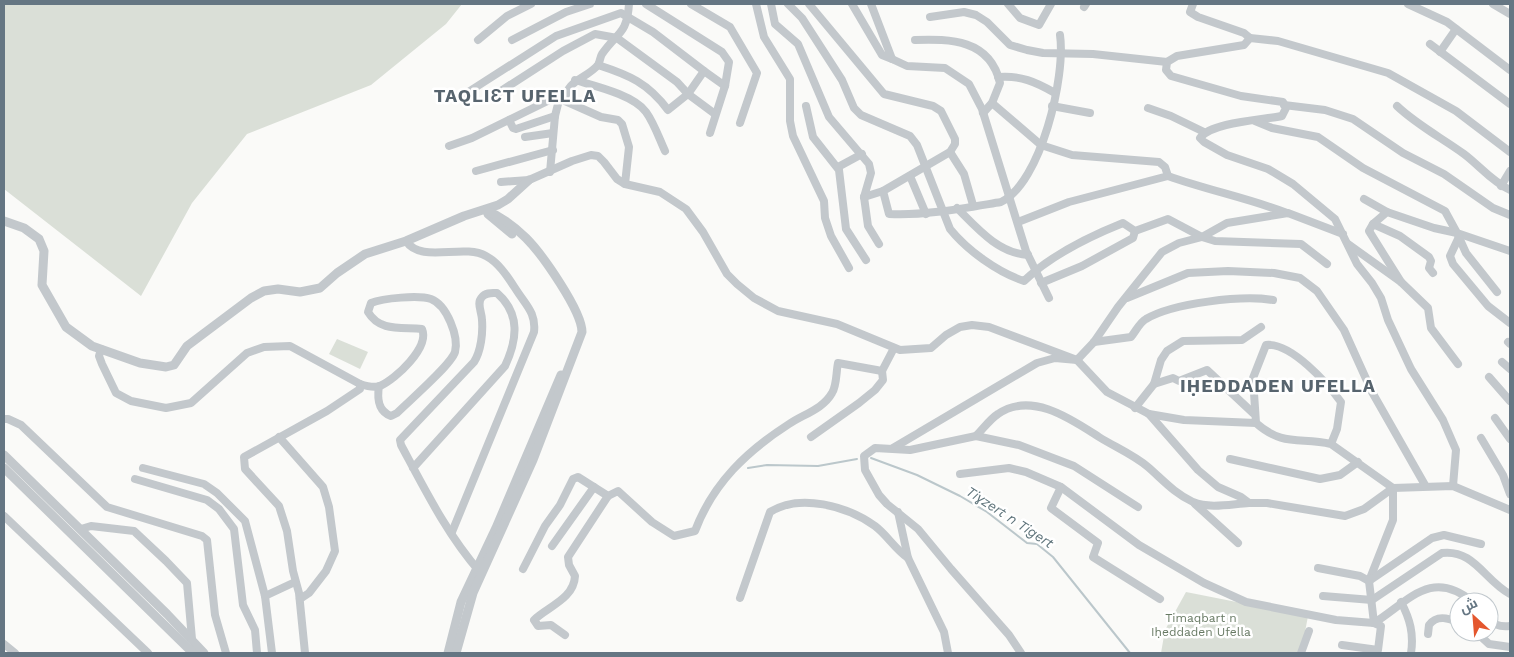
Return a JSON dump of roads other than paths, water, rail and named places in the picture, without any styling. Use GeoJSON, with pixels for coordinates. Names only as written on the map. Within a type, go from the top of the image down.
{"type":"FeatureCollection","features":[{"type":"Feature","properties":{"kind":"street"},"geometry":{"type":"LineString","coordinates":[[478,40],[508,16],[531,4]]}},
{"type":"Feature","properties":{"kind":"street"},"geometry":{"type":"LineString","coordinates":[[512,40],[566,12],[590,4]]}},
{"type":"Feature","properties":{"kind":"street"},"geometry":{"type":"LineString","coordinates":[[550,172],[555,116],[564,96],[575,80],[598,65],[602,55],[617,38],[629,16],[629,4]]}},
{"type":"Feature","properties":{"kind":"street"},"geometry":{"type":"LineString","coordinates":[[646,4],[722,52],[729,62],[725,86],[710,133]]}},
{"type":"Feature","properties":{"kind":"street"},"geometry":{"type":"LineString","coordinates":[[691,4],[730,27],[757,73],[740,123]]}},
{"type":"Feature","properties":{"kind":"street"},"geometry":{"type":"LineString","coordinates":[[756,4],[764,37],[790,79],[790,121],[793,136],[824,201],[825,218],[831,236],[849,268]]}},
{"type":"Feature","properties":{"kind":"street"},"geometry":{"type":"LineString","coordinates":[[771,4],[775,24],[798,44],[829,117],[869,164],[870,173],[864,197],[868,226],[878,244]]}},
{"type":"Feature","properties":{"kind":"street"},"geometry":{"type":"LineString","coordinates":[[788,4],[802,18],[842,80],[854,108],[861,116],[910,136],[917,145],[924,167],[950,228],[959,240],[995,266],[1024,281],[1035,270],[1093,236],[1123,223],[1135,231]]}},
{"type":"Feature","properties":{"kind":"street"},"geometry":{"type":"LineString","coordinates":[[809,4],[884,94],[933,106],[941,111],[955,139],[955,144],[950,152],[910,176],[883,190],[864,197]]}},
{"type":"Feature","properties":{"kind":"street"},"geometry":{"type":"LineString","coordinates":[[852,4],[882,55],[907,66],[945,68],[969,84],[983,113],[1028,256],[1049,298]]}},
{"type":"Feature","properties":{"kind":"street"},"geometry":{"type":"LineString","coordinates":[[871,4],[892,60]]}},
{"type":"Feature","properties":{"kind":"street"},"geometry":{"type":"LineString","coordinates":[[1008,4],[1020,18],[1040,25],[1051,4]]}},
{"type":"Feature","properties":{"kind":"street"},"geometry":{"type":"LineString","coordinates":[[1193,4],[1190,12],[1198,17],[1244,33],[1250,38],[1278,41],[1388,73],[1456,111],[1510,152]]}},
{"type":"Feature","properties":{"kind":"street"},"geometry":{"type":"LineString","coordinates":[[1408,4],[1447,22],[1510,70]]}},
{"type":"Feature","properties":{"kind":"street"},"geometry":{"type":"LineString","coordinates":[[1493,4],[1510,14]]}},
{"type":"Feature","properties":{"kind":"street"},"geometry":{"type":"LineString","coordinates":[[930,17],[964,12],[976,15],[987,22],[1010,45],[1043,53],[1062,52],[1168,62],[1177,56],[1244,44],[1250,38]]}},
{"type":"Feature","properties":{"kind":"street"},"geometry":{"type":"LineString","coordinates":[[462,96],[556,36],[621,13],[629,16],[725,86]]}},
{"type":"Feature","properties":{"kind":"street"},"geometry":{"type":"LineString","coordinates":[[1440,52],[1456,29]]}},
{"type":"Feature","properties":{"kind":"street"},"geometry":{"type":"LineString","coordinates":[[490,98],[564,51],[595,34],[617,38],[677,82],[688,94],[715,114]]}},
{"type":"Feature","properties":{"kind":"street"},"geometry":{"type":"LineString","coordinates":[[883,190],[889,214],[926,214],[943,209],[1000,202],[1009,198],[1026,179],[1041,145],[1055,93],[1062,52],[1060,35]]}},
{"type":"Feature","properties":{"kind":"street"},"geometry":{"type":"LineString","coordinates":[[914,40],[946,40],[969,44],[984,55],[1000,83],[992,103],[983,113]]}},
{"type":"Feature","properties":{"kind":"street"},"geometry":{"type":"LineString","coordinates":[[1430,44],[1510,104]]}},
{"type":"Feature","properties":{"kind":"street"},"geometry":{"type":"LineString","coordinates":[[1168,62],[1166,70],[1171,76],[1241,96],[1283,102],[1284,105],[1325,110],[1353,119],[1403,153],[1444,174],[1493,208],[1510,215]]}},
{"type":"Feature","properties":{"kind":"street"},"geometry":{"type":"LineString","coordinates":[[598,65],[630,76],[647,87],[668,110],[688,94],[704,71]]}},
{"type":"Feature","properties":{"kind":"street"},"geometry":{"type":"LineString","coordinates":[[998,77],[1013,76],[1034,81],[1055,93]]}},
{"type":"Feature","properties":{"kind":"street"},"geometry":{"type":"LineString","coordinates":[[575,80],[611,92],[633,102],[646,111],[665,151]]}},
{"type":"Feature","properties":{"kind":"street"},"geometry":{"type":"LineString","coordinates":[[449,146],[472,138],[546,100],[564,96],[600,117],[618,120],[622,124],[629,147],[625,184]]}},
{"type":"Feature","properties":{"kind":"street"},"geometry":{"type":"LineString","coordinates":[[992,103],[1041,145],[1072,156],[1159,162],[1165,167],[1168,176]]}},
{"type":"Feature","properties":{"kind":"street"},"geometry":{"type":"LineString","coordinates":[[1284,105],[1286,108],[1282,116],[1217,127],[1204,132],[1200,138],[1228,155],[1268,169],[1293,184],[1335,218],[1357,264],[1381,298],[1388,320],[1410,370],[1443,420],[1456,450],[1453,486]]}},
{"type":"Feature","properties":{"kind":"street"},"geometry":{"type":"LineString","coordinates":[[806,106],[813,137],[838,167],[842,180],[846,229],[866,260]]}},
{"type":"Feature","properties":{"kind":"street"},"geometry":{"type":"LineString","coordinates":[[1052,106],[1090,112]]}},
{"type":"Feature","properties":{"kind":"street"},"geometry":{"type":"LineString","coordinates":[[1397,106],[1407,116],[1466,155],[1486,175],[1510,190]]}},
{"type":"Feature","properties":{"kind":"street"},"geometry":{"type":"LineString","coordinates":[[1148,108],[1171,116],[1204,132]]}},
{"type":"Feature","properties":{"kind":"street"},"geometry":{"type":"LineString","coordinates":[[509,120],[513,128],[516,128],[555,116]]}},
{"type":"Feature","properties":{"kind":"street"},"geometry":{"type":"LineString","coordinates":[[1255,121],[1272,128],[1318,137],[1363,168],[1445,211],[1457,236],[1497,292]]}},
{"type":"Feature","properties":{"kind":"street"},"geometry":{"type":"LineString","coordinates":[[525,137],[553,133]]}},
{"type":"Feature","properties":{"kind":"street"},"geometry":{"type":"LineString","coordinates":[[476,171],[553,150]]}},
{"type":"Feature","properties":{"kind":"street"},"geometry":{"type":"LineString","coordinates":[[950,152],[964,174],[973,206]]}},
{"type":"Feature","properties":{"kind":"street"},"geometry":{"type":"LineString","coordinates":[[838,167],[862,154]]}},
{"type":"Feature","properties":{"kind":"street"},"geometry":{"type":"LineString","coordinates":[[501,182],[529,180],[572,161],[591,155],[604,162],[616,179],[625,184],[660,192],[686,209],[703,232],[727,274],[754,298],[778,310],[837,324],[900,350],[931,348],[946,335],[960,327],[972,325],[989,327],[1077,360],[1106,392],[1149,414],[1184,420],[1256,423],[1275,436],[1292,442],[1312,440],[1331,444],[1393,488]]}},
{"type":"Feature","properties":{"kind":"street"},"geometry":{"type":"LineString","coordinates":[[1501,186],[1510,171]]}},
{"type":"Feature","properties":{"kind":"street"},"geometry":{"type":"LineString","coordinates":[[910,176],[926,214]]}},
{"type":"Feature","properties":{"kind":"street"},"geometry":{"type":"LineString","coordinates":[[1018,222],[1069,202],[1168,176],[1200,188],[1257,202],[1343,234]]}},
{"type":"Feature","properties":{"kind":"street"},"geometry":{"type":"LineString","coordinates":[[4,221],[24,228],[39,240],[44,250],[42,285],[66,327],[92,346],[140,364],[166,367],[174,365],[187,346],[251,298],[264,291],[278,289],[300,292],[320,288],[337,273],[366,254],[406,241],[464,216],[485,210],[508,199],[529,180]]}},
{"type":"Feature","properties":{"kind":"street"},"geometry":{"type":"LineString","coordinates":[[1364,199],[1388,212],[1457,236],[1510,251]]}},
{"type":"Feature","properties":{"kind":"street"},"geometry":{"type":"LineString","coordinates":[[957,208],[989,240],[1016,255],[1028,256]]}},
{"type":"Feature","properties":{"kind":"street"},"geometry":{"type":"LineString","coordinates":[[448,653],[461,602],[479,571],[533,460],[582,332],[580,317],[573,304],[526,238],[496,214],[485,210]]}},
{"type":"Feature","properties":{"kind":"street"},"geometry":{"type":"LineString","coordinates":[[1388,212],[1373,224],[1370,235],[1401,282]]}},
{"type":"Feature","properties":{"kind":"street"},"geometry":{"type":"LineString","coordinates":[[1077,360],[1094,342],[1125,298],[1162,252],[1179,243],[1202,237],[1227,223],[1288,214]]}},
{"type":"Feature","properties":{"kind":"street"},"geometry":{"type":"LineString","coordinates":[[1135,231],[1168,219],[1202,237],[1215,241],[1301,244],[1327,264]]}},
{"type":"Feature","properties":{"kind":"street"},"geometry":{"type":"LineString","coordinates":[[1373,224],[1400,236],[1429,257],[1431,260],[1429,268],[1433,273]]}},
{"type":"Feature","properties":{"kind":"street"},"geometry":{"type":"LineString","coordinates":[[831,236],[846,229]]}},
{"type":"Feature","properties":{"kind":"street"},"geometry":{"type":"LineString","coordinates":[[1041,283],[1082,266],[1133,238],[1135,231]]}},
{"type":"Feature","properties":{"kind":"street"},"geometry":{"type":"LineString","coordinates":[[1457,236],[1450,256],[1453,264],[1488,306],[1510,323]]}},
{"type":"Feature","properties":{"kind":"street"},"geometry":{"type":"LineString","coordinates":[[406,241],[414,249],[422,252],[468,250],[488,256],[502,270],[535,321],[534,332],[452,532]]}},
{"type":"Feature","properties":{"kind":"street"},"geometry":{"type":"LineString","coordinates":[[1346,243],[1401,282],[1428,308],[1431,328],[1458,364]]}},
{"type":"Feature","properties":{"kind":"street"},"geometry":{"type":"LineString","coordinates":[[1125,298],[1188,273],[1228,271],[1274,273],[1300,278],[1317,291],[1344,330],[1372,392],[1425,485]]}},
{"type":"Feature","properties":{"kind":"street"},"geometry":{"type":"LineString","coordinates":[[413,468],[478,399],[505,366],[514,347],[515,328],[512,312],[497,293],[488,293],[482,297],[479,305],[482,331],[479,354],[474,362],[400,440],[413,468],[452,532],[479,571]]}},
{"type":"Feature","properties":{"kind":"street"},"geometry":{"type":"LineString","coordinates":[[1094,342],[1131,337],[1145,319],[1186,307],[1255,297],[1273,300]]}},
{"type":"Feature","properties":{"kind":"street"},"geometry":{"type":"LineString","coordinates":[[101,349],[99,356],[116,393],[131,401],[166,408],[191,403],[247,353],[264,346],[290,346],[360,384],[379,386],[395,376],[420,349],[424,334],[422,329],[385,327],[373,320],[368,312],[371,302],[380,299],[425,298],[437,303],[450,322],[456,342],[452,357],[391,416],[384,413],[380,406],[379,386]]}},
{"type":"Feature","properties":{"kind":"street"},"geometry":{"type":"LineString","coordinates":[[1135,408],[1154,384],[1161,360],[1167,351],[1183,341],[1242,340],[1261,327]]}},
{"type":"Feature","properties":{"kind":"street"},"geometry":{"type":"LineString","coordinates":[[1256,423],[1253,413],[1253,378],[1262,352],[1266,344],[1270,344],[1292,355],[1317,372],[1341,402],[1337,429],[1331,444]]}},
{"type":"Feature","properties":{"kind":"street"},"geometry":{"type":"LineString","coordinates":[[811,437],[875,390],[883,380],[882,371],[894,348]]}},
{"type":"Feature","properties":{"kind":"street"},"geometry":{"type":"LineString","coordinates":[[893,448],[1038,363],[1055,358],[1077,360]]}},
{"type":"Feature","properties":{"kind":"street"},"geometry":{"type":"LineString","coordinates":[[1502,362],[1510,369]]}},
{"type":"Feature","properties":{"kind":"street"},"geometry":{"type":"LineString","coordinates":[[565,635],[558,628],[551,625],[538,626],[534,620],[557,603],[572,588],[575,576],[569,565],[568,557],[608,496],[618,491],[652,522],[674,536],[696,531],[709,501],[729,472],[756,446],[821,406],[833,392],[838,363],[882,371]]}},
{"type":"Feature","properties":{"kind":"street"},"geometry":{"type":"LineString","coordinates":[[1154,384],[1173,378],[1179,381],[1207,370],[1253,413]]}},
{"type":"Feature","properties":{"kind":"street"},"geometry":{"type":"LineString","coordinates":[[1489,377],[1510,401]]}},
{"type":"Feature","properties":{"kind":"street"},"geometry":{"type":"LineString","coordinates":[[306,653],[300,599],[295,582],[288,530],[279,506],[259,487],[243,463],[244,457],[327,411],[360,390],[360,384]]}},
{"type":"Feature","properties":{"kind":"street"},"geometry":{"type":"LineString","coordinates":[[976,436],[997,414],[1009,408],[1022,406],[1045,407],[1077,423],[1147,466],[1170,488],[1194,502],[1238,543]]}},
{"type":"Feature","properties":{"kind":"street"},"geometry":{"type":"LineString","coordinates":[[1149,414],[1198,470],[1218,487],[1242,497],[1250,503]]}},
{"type":"Feature","properties":{"kind":"street"},"geometry":{"type":"LineString","coordinates":[[1495,418],[1510,438]]}},
{"type":"Feature","properties":{"kind":"street"},"geometry":{"type":"LineString","coordinates":[[4,419],[21,425],[106,508],[202,536],[207,540],[215,615],[226,653]]}},
{"type":"Feature","properties":{"kind":"street"},"geometry":{"type":"LineString","coordinates":[[1021,653],[1009,635],[918,529],[879,495],[863,463],[864,456],[868,451],[875,448],[910,450],[976,436],[1019,444],[1074,466],[1138,507]]}},
{"type":"Feature","properties":{"kind":"street"},"geometry":{"type":"LineString","coordinates":[[279,437],[323,487],[329,507],[335,551],[332,560],[309,594],[300,599]]}},
{"type":"Feature","properties":{"kind":"street"},"geometry":{"type":"LineString","coordinates":[[1481,438],[1503,475],[1510,494]]}},
{"type":"Feature","properties":{"kind":"street"},"geometry":{"type":"LineString","coordinates":[[4,455],[81,529],[204,653]]}},
{"type":"Feature","properties":{"kind":"street"},"geometry":{"type":"LineString","coordinates":[[1230,459],[1320,479],[1340,475],[1358,462]]}},
{"type":"Feature","properties":{"kind":"street"},"geometry":{"type":"LineString","coordinates":[[4,468],[193,653]]}},
{"type":"Feature","properties":{"kind":"street"},"geometry":{"type":"LineString","coordinates":[[143,468],[204,484],[240,513],[250,532],[264,596],[272,653]]}},
{"type":"Feature","properties":{"kind":"street"},"geometry":{"type":"LineString","coordinates":[[960,474],[1009,468],[1026,472],[1062,487],[1139,545],[1204,583],[1246,602],[1336,620],[1374,623],[1381,626],[1378,650],[1342,645]]}},
{"type":"Feature","properties":{"kind":"street"},"geometry":{"type":"LineString","coordinates":[[523,569],[545,526],[560,505],[573,478],[578,477],[608,496]]}},
{"type":"Feature","properties":{"kind":"street"},"geometry":{"type":"LineString","coordinates":[[135,479],[207,500],[219,509],[230,524],[237,544],[243,605],[255,630],[258,653]]}},
{"type":"Feature","properties":{"kind":"street"},"geometry":{"type":"LineString","coordinates":[[1194,502],[1207,506],[1267,503],[1345,516],[1364,509],[1393,488],[1425,485],[1453,486],[1510,510]]}},
{"type":"Feature","properties":{"kind":"street"},"geometry":{"type":"LineString","coordinates":[[552,546],[594,487]]}},
{"type":"Feature","properties":{"kind":"street"},"geometry":{"type":"LineString","coordinates":[[1062,487],[1050,508],[1098,543],[1093,557],[1160,599]]}},
{"type":"Feature","properties":{"kind":"street"},"geometry":{"type":"LineString","coordinates":[[1374,623],[1369,581],[1393,520],[1393,488]]}},
{"type":"Feature","properties":{"kind":"street"},"geometry":{"type":"LineString","coordinates":[[740,598],[770,512],[782,505],[825,504],[854,515],[876,527],[896,549],[908,558]]}},
{"type":"Feature","properties":{"kind":"street"},"geometry":{"type":"LineString","coordinates":[[898,512],[908,558],[944,632],[948,653]]}},
{"type":"Feature","properties":{"kind":"street"},"geometry":{"type":"LineString","coordinates":[[4,516],[148,653]]}},
{"type":"Feature","properties":{"kind":"street"},"geometry":{"type":"LineString","coordinates":[[81,529],[91,526],[134,531],[166,561],[187,583],[192,639]]}},
{"type":"Feature","properties":{"kind":"street"},"geometry":{"type":"LineString","coordinates":[[1369,581],[1432,538],[1444,534],[1481,544]]}},
{"type":"Feature","properties":{"kind":"street"},"geometry":{"type":"LineString","coordinates":[[1323,596],[1372,600],[1442,553],[1452,552],[1475,562],[1502,590],[1510,594]]}},
{"type":"Feature","properties":{"kind":"street"},"geometry":{"type":"LineString","coordinates":[[1318,568],[1360,576],[1369,581]]}},
{"type":"Feature","properties":{"kind":"street"},"geometry":{"type":"LineString","coordinates":[[456,653],[479,571]]}},
{"type":"Feature","properties":{"kind":"street"},"geometry":{"type":"LineString","coordinates":[[264,596],[295,582]]}},
{"type":"Feature","properties":{"kind":"street"},"geometry":{"type":"LineString","coordinates":[[1374,623],[1416,592],[1444,588],[1458,592]]}},
{"type":"Feature","properties":{"kind":"street"},"geometry":{"type":"LineString","coordinates":[[1401,602],[1409,616],[1412,631],[1411,653]]}},
{"type":"Feature","properties":{"kind":"street"},"geometry":{"type":"LineString","coordinates":[[1428,634],[1429,625],[1437,619],[1449,619]]}},
{"type":"Feature","properties":{"kind":"street"},"geometry":{"type":"LineString","coordinates":[[1301,653],[1308,632]]}},
{"type":"Feature","properties":{"kind":"street"},"geometry":{"type":"LineString","coordinates":[[1487,642],[1510,647]]}},
{"type":"Feature","properties":{"kind":"street"},"geometry":{"type":"LineString","coordinates":[[4,644],[15,653]]}},
{"type":"Feature","properties":{"kind":"waterway","name":"Tiɣzert n Tigert"},"geometry":{"type":"LineString","coordinates":[[871,458],[917,475],[960,496],[987,512],[1027,543],[1037,544],[1053,557],[1130,653]]}},
{"type":"Feature","properties":{"kind":"waterway","name":"Tiɣzert n Tigert"},"geometry":{"type":"LineString","coordinates":[[748,468],[767,465],[818,466],[857,459]]}},
{"type":"Feature","properties":{"kind":"district","name":"TAQLIƐT UFELLA"},"geometry":{"type":"Point","coordinates":[515,96]}},
{"type":"Feature","properties":{"kind":"district","name":"IḤEDDADEN UFELLA"},"geometry":{"type":"Point","coordinates":[1278,386]}},
{"type":"Feature","properties":{"kind":"park label","name":"Timaqbart n Iḥeddaden Ufella"},"geometry":{"type":"Point","coordinates":[1201,625]}}]}
